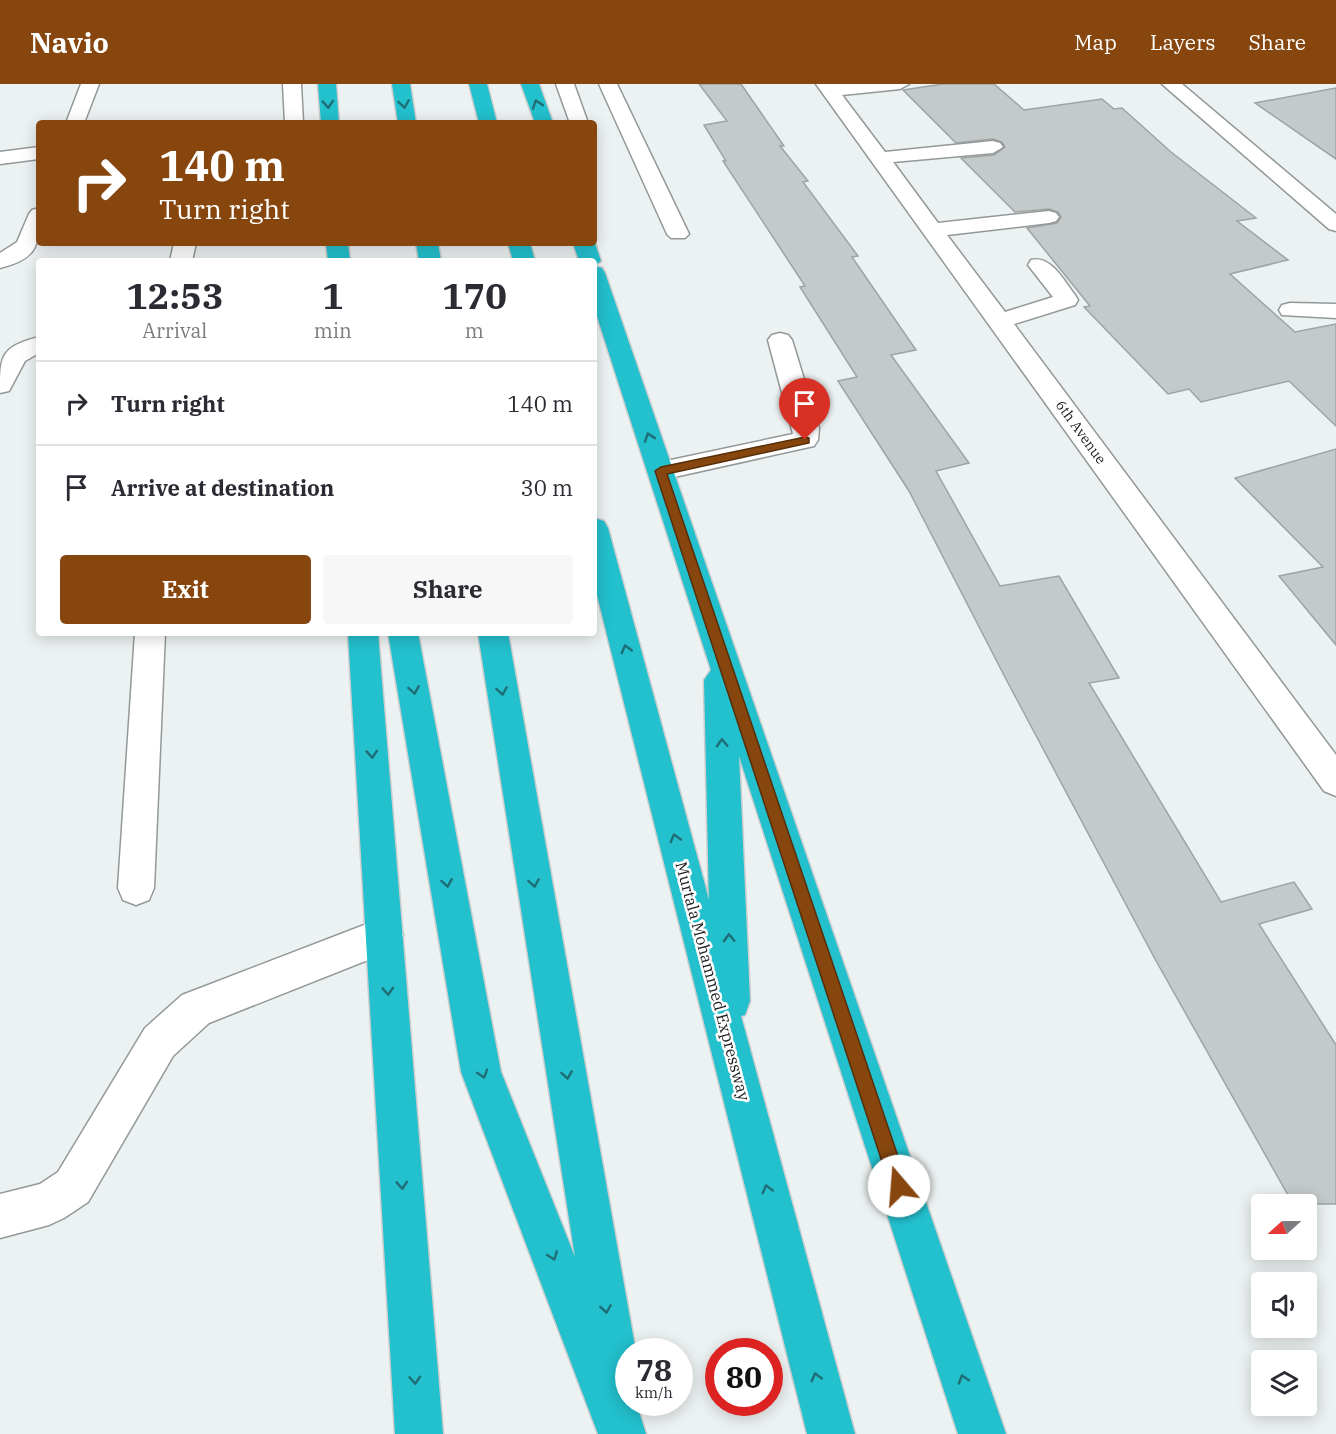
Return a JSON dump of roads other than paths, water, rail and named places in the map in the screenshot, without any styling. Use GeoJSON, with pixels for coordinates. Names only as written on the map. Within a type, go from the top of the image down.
{"type":"FeatureCollection","features":[{"type":"Feature","properties":{"kind":"highway"},"geometry":{"type":"LineString","coordinates":[[327,84],[330,120]]}},
{"type":"Feature","properties":{"kind":"highway"},"geometry":{"type":"LineString","coordinates":[[401,84],[407,120]]}},
{"type":"Feature","properties":{"kind":"highway"},"geometry":{"type":"LineString","coordinates":[[478,84],[487,120]]}},
{"type":"Feature","properties":{"kind":"highway"},"geometry":{"type":"LineString","coordinates":[[530,84],[543,120]]}},
{"type":"Feature","properties":{"kind":"highway"},"geometry":{"type":"LineString","coordinates":[[597,282],[982,1434]]}},
{"type":"Feature","properties":{"kind":"highway","name":"Murtala Mohammed Expressway"},"geometry":{"type":"LineString","coordinates":[[597,539],[831,1434]]}},
{"type":"Feature","properties":{"kind":"highway"},"geometry":{"type":"LineString","coordinates":[[363,636],[419,1434]]}},
{"type":"Feature","properties":{"kind":"highway"},"geometry":{"type":"LineString","coordinates":[[404,636],[482,1072],[625,1434]]}},
{"type":"Feature","properties":{"kind":"highway"},"geometry":{"type":"LineString","coordinates":[[493,636],[625,1434]]}},
{"type":"Feature","properties":{"kind":"highway"},"geometry":{"type":"LineString","coordinates":[[719,645],[733,1059]]}},
{"type":"Feature","properties":{"kind":"street"},"geometry":{"type":"LineString","coordinates":[[76,120],[90,84]]}},
{"type":"Feature","properties":{"kind":"street"},"geometry":{"type":"LineString","coordinates":[[292,84],[294,120]]}},
{"type":"Feature","properties":{"kind":"street"},"geometry":{"type":"LineString","coordinates":[[565,84],[578,120]]}},
{"type":"Feature","properties":{"kind":"street"},"geometry":{"type":"LineString","coordinates":[[608,84],[678,234]]}},
{"type":"Feature","properties":{"kind":"street"},"geometry":{"type":"LineString","coordinates":[[828,88],[900,84]]}},
{"type":"Feature","properties":{"kind":"street"},"geometry":{"type":"LineString","coordinates":[[1171,84],[1336,225]]}},
{"type":"Feature","properties":{"kind":"street","name":"6th Avenue"},"geometry":{"type":"LineString","coordinates":[[828,88],[1336,781]]}},
{"type":"Feature","properties":{"kind":"street"},"geometry":{"type":"LineString","coordinates":[[879,158],[993,147]]}},
{"type":"Feature","properties":{"kind":"street"},"geometry":{"type":"LineString","coordinates":[[0,158],[36,153]]}},
{"type":"Feature","properties":{"kind":"street"},"geometry":{"type":"LineString","coordinates":[[933,230],[998,214],[1049,217]]}},
{"type":"Feature","properties":{"kind":"street"},"geometry":{"type":"LineString","coordinates":[[0,261],[19,255],[27,245],[36,222]]}},
{"type":"Feature","properties":{"kind":"street"},"geometry":{"type":"LineString","coordinates":[[999,321],[1067,300],[1039,265]]}},
{"type":"Feature","properties":{"kind":"street"},"geometry":{"type":"LineString","coordinates":[[1290,310],[1336,311]]}},
{"type":"Feature","properties":{"kind":"street"},"geometry":{"type":"LineString","coordinates":[[661,471],[805,440],[806,428],[780,340]]}},
{"type":"Feature","properties":{"kind":"street"},"geometry":{"type":"LineString","coordinates":[[0,386],[15,356],[36,346]]}},
{"type":"Feature","properties":{"kind":"street"},"geometry":{"type":"LineString","coordinates":[[136,888],[150,636]]}},
{"type":"Feature","properties":{"kind":"street"},"geometry":{"type":"LineString","coordinates":[[0,1216],[49,1203],[73,1186],[159,1042],[196,1009],[385,935]]}}]}
